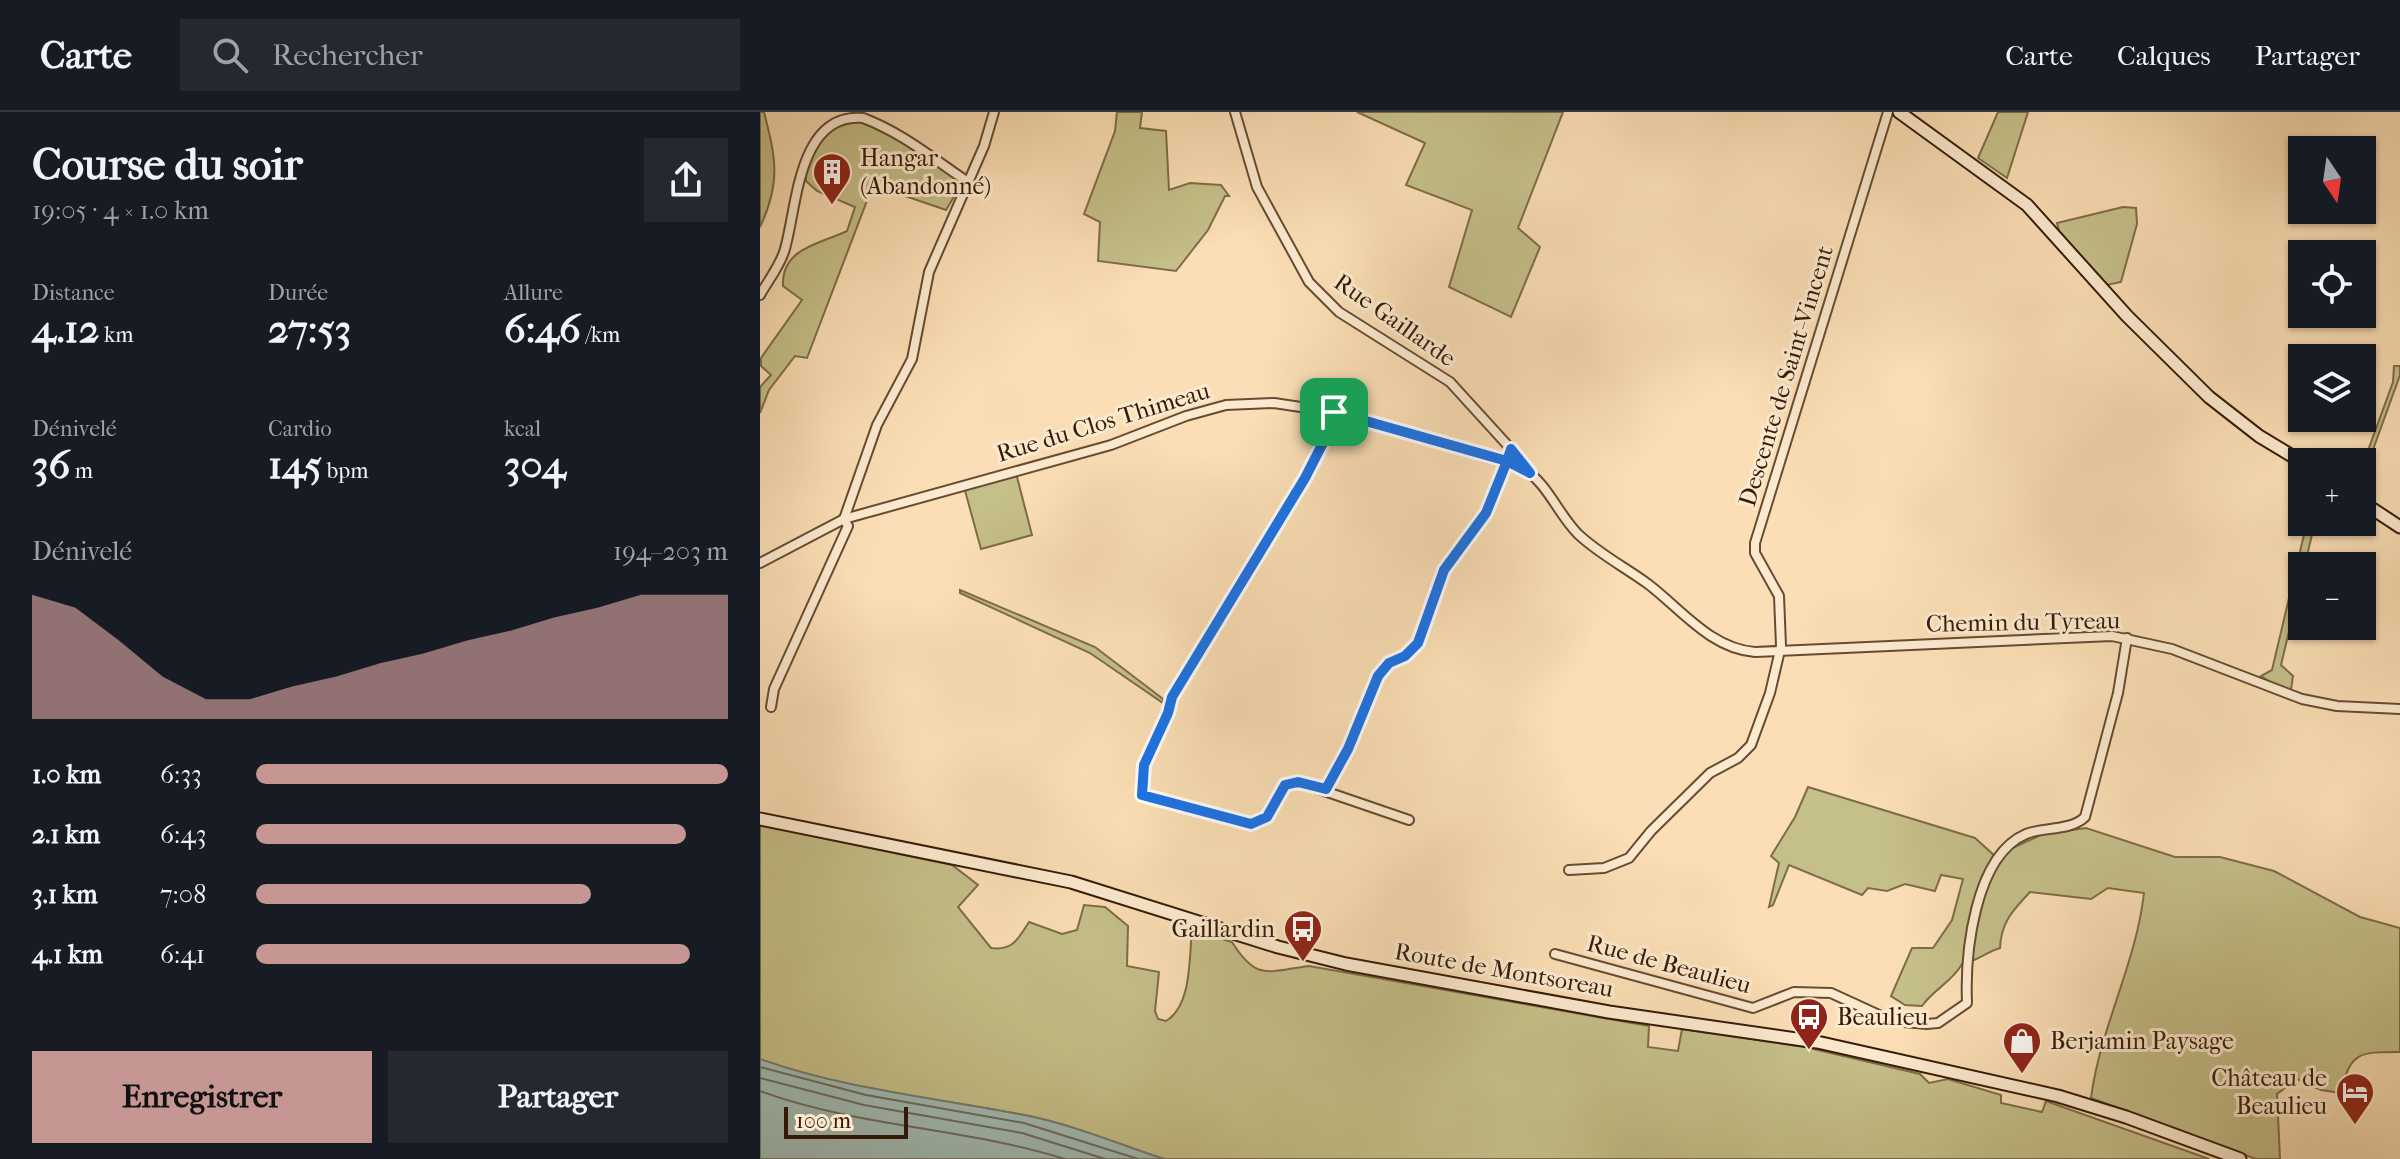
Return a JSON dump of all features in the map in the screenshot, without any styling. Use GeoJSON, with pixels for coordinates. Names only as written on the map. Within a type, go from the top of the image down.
{"type":"FeatureCollection","features":[{"type":"Feature","properties":{"kind":"main road"},"geometry":{"type":"LineString","coordinates":[[1899,112],[2027,205],[2127,316],[2209,397],[2259,436],[2288,454]]}},
{"type":"Feature","properties":{"kind":"main road"},"geometry":{"type":"LineString","coordinates":[[2376,511],[2400,527]]}},
{"type":"Feature","properties":{"kind":"main road","name":"Route de Montsoreau"},"geometry":{"type":"LineString","coordinates":[[760,819],[1071,882],[1278,947],[1346,964],[1609,1012],[1796,1038],[2058,1096],[2240,1159]]}},
{"type":"Feature","properties":{"kind":"street"},"geometry":{"type":"LineString","coordinates":[[771,707],[774,689],[848,526],[844,519],[877,425],[912,359],[929,272],[994,112]]}},
{"type":"Feature","properties":{"kind":"street","name":"Rue Gaillarde"},"geometry":{"type":"LineString","coordinates":[[1235,112],[1257,187],[1283,240],[1318,292],[1339,312],[1450,382],[1530,473]]}},
{"type":"Feature","properties":{"kind":"street","name":"Descente de Saint-Vincent"},"geometry":{"type":"LineString","coordinates":[[1569,870],[1604,868],[1629,858],[1651,831],[1710,773],[1745,753],[1770,693],[1781,649],[1779,596],[1755,553],[1755,543],[1888,112]]}},
{"type":"Feature","properties":{"kind":"street"},"geometry":{"type":"LineString","coordinates":[[760,295],[783,255],[802,158],[827,119],[841,114],[861,117],[904,138],[968,182]]}},
{"type":"Feature","properties":{"kind":"street","name":"Rue du Clos Thimeau"},"geometry":{"type":"LineString","coordinates":[[760,563],[844,519],[1111,445],[1186,416],[1226,405],[1274,403],[1334,412],[1507,461],[1530,473],[1578,534],[1705,631],[1737,649],[1781,649]]}},
{"type":"Feature","properties":{"kind":"street"},"geometry":{"type":"LineString","coordinates":[[1334,412],[1324,441],[1305,478],[1172,697],[1144,765],[1142,795],[1251,824],[1267,817],[1285,785],[1298,782],[1326,789],[1409,820]]}},
{"type":"Feature","properties":{"kind":"street"},"geometry":{"type":"LineString","coordinates":[[1326,789],[1348,749],[1378,676],[1389,663],[1405,656],[1418,643],[1444,570],[1486,513],[1511,449]]}},
{"type":"Feature","properties":{"kind":"street","name":"Chemin du Tyreau"},"geometry":{"type":"LineString","coordinates":[[1781,649],[2093,636],[2127,638],[2172,649],[2302,699],[2337,706],[2400,709]]}},
{"type":"Feature","properties":{"kind":"street","name":"Rue de Beaulieu"},"geometry":{"type":"LineString","coordinates":[[1555,954],[1753,1008],[1786,993],[1807,992],[1839,995],[1899,1023],[1936,1024],[1967,1003],[1967,969],[1980,901],[1985,878],[1997,858],[2020,837],[2074,824],[2085,817],[2118,693],[2127,638]]}},
{"type":"Feature","properties":{"kind":"shaded area"},"geometry":{"type":"Polygon","coordinates":[[[760,112],[764,112],[774,157],[774,183],[760,227],[760,112]]]}},
{"type":"Feature","properties":{"kind":"shaded area"},"geometry":{"type":"Polygon","coordinates":[[[1117,112],[1142,112],[1140,128],[1166,131],[1169,190],[1190,183],[1221,185],[1229,196],[1225,196],[1208,230],[1176,271],[1098,261],[1100,222],[1084,214],[1115,131],[1117,112]]]}},
{"type":"Feature","properties":{"kind":"shaded area"},"geometry":{"type":"Polygon","coordinates":[[[1357,112],[1563,112],[1518,228],[1540,247],[1511,317],[1449,287],[1472,210],[1406,185],[1425,143],[1357,112]]]}},
{"type":"Feature","properties":{"kind":"shaded area"},"geometry":{"type":"Polygon","coordinates":[[[1998,112],[2028,112],[2007,178],[1978,158],[1998,112]]]}},
{"type":"Feature","properties":{"kind":"shaded area"},"geometry":{"type":"Polygon","coordinates":[[[859,120],[899,140],[956,179],[958,190],[946,210],[873,185],[807,358],[795,356],[769,390],[760,413],[760,387],[771,375],[761,366],[761,358],[802,300],[783,286],[788,263],[804,249],[847,231],[855,207],[817,191],[806,181],[810,157],[817,141],[828,128],[839,122],[859,120]]]}},
{"type":"Feature","properties":{"kind":"shaded area"},"geometry":{"type":"Polygon","coordinates":[[[2123,207],[2136,208],[2137,224],[2121,282],[2107,285],[2059,231],[2057,223],[2123,207]]]}},
{"type":"Feature","properties":{"kind":"shaded area"},"geometry":{"type":"Polygon","coordinates":[[[2394,366],[2400,366],[2400,375],[2374,448],[2369,448],[2376,432],[2393,382],[2394,366]]]}},
{"type":"Feature","properties":{"kind":"shaded area"},"geometry":{"type":"Polygon","coordinates":[[[1016,473],[1032,535],[981,549],[964,487],[1016,473]]]}},
{"type":"Feature","properties":{"kind":"shaded area"},"geometry":{"type":"Polygon","coordinates":[[[2304,536],[2312,536],[2308,552],[2300,552],[2304,536]]]}},
{"type":"Feature","properties":{"kind":"shaded area"},"geometry":{"type":"Polygon","coordinates":[[[960,590],[1095,647],[1163,699],[1163,703],[1090,653],[960,593],[960,590]]]}},
{"type":"Feature","properties":{"kind":"shaded area"},"geometry":{"type":"Polygon","coordinates":[[[2288,602],[2288,636],[2281,665],[2293,676],[2291,690],[2278,687],[2261,676],[2272,670],[2288,602]]]}},
{"type":"Feature","properties":{"kind":"shaded area"},"geometry":{"type":"Polygon","coordinates":[[[1808,787],[1975,838],[1995,856],[2043,834],[2086,828],[2175,857],[2220,857],[2274,871],[2360,917],[2400,928],[2400,1052],[2375,1052],[2359,1057],[2348,1069],[2341,1093],[2321,1090],[2297,1079],[2277,1094],[2280,1159],[2256,1159],[2091,1098],[2102,1046],[2134,945],[2144,893],[2108,888],[2091,899],[2030,892],[2005,924],[2000,948],[1962,964],[1922,1006],[1905,1005],[1891,996],[1912,948],[1933,948],[1952,920],[1963,879],[1941,875],[1935,891],[1905,884],[1887,891],[1868,888],[1862,895],[1789,865],[1773,905],[1769,907],[1779,863],[1771,856],[1795,817],[1808,787]]]}},
{"type":"Feature","properties":{"kind":"shaded area"},"geometry":{"type":"Polygon","coordinates":[[[760,825],[952,865],[978,885],[958,907],[991,948],[1010,946],[1029,922],[1062,934],[1077,930],[1084,905],[1105,907],[1128,926],[1127,966],[1159,972],[1155,1011],[1158,1019],[1166,1021],[1181,1004],[1185,993],[1192,930],[1232,942],[1249,963],[1264,971],[1309,966],[1649,1026],[1648,1047],[1678,1051],[1682,1029],[1805,1047],[1920,1074],[1929,1083],[1948,1079],[2001,1095],[2001,1103],[2042,1112],[2046,1101],[2209,1159],[1164,1159],[1042,1119],[857,1086],[760,1059],[760,825]]]}},
{"type":"Feature","properties":{"kind":"water"},"geometry":{"type":"Polygon","coordinates":[[[760,1059],[824,1078],[1042,1119],[1164,1159],[760,1159],[760,1059]]]}},
{"type":"Feature","properties":{"kind":"place","name":"Hangar (Abandonné)"},"geometry":{"type":"Point","coordinates":[832,206]}},
{"type":"Feature","properties":{"kind":"place","name":"Gaillardin"},"geometry":{"type":"Point","coordinates":[1303,963]}},
{"type":"Feature","properties":{"kind":"place","name":"Beaulieu"},"geometry":{"type":"Point","coordinates":[1809,1051]}},
{"type":"Feature","properties":{"kind":"place","name":"Berjamin Paysage"},"geometry":{"type":"Point","coordinates":[2022,1075]}},
{"type":"Feature","properties":{"kind":"place","name":"Château de Beaulieu"},"geometry":{"type":"Point","coordinates":[2355,1126]}},
{"type":"Feature","properties":{"kind":"route"},"geometry":{"type":"LineString","coordinates":[[1334,412],[1324,441],[1305,478],[1172,697],[1144,765],[1142,795],[1251,824],[1267,817],[1285,785],[1309,783],[1326,789],[1348,749],[1383,668],[1405,656],[1418,643],[1444,570],[1486,513],[1507,461],[1530,473],[1511,449],[1507,461],[1334,412]]}}]}
